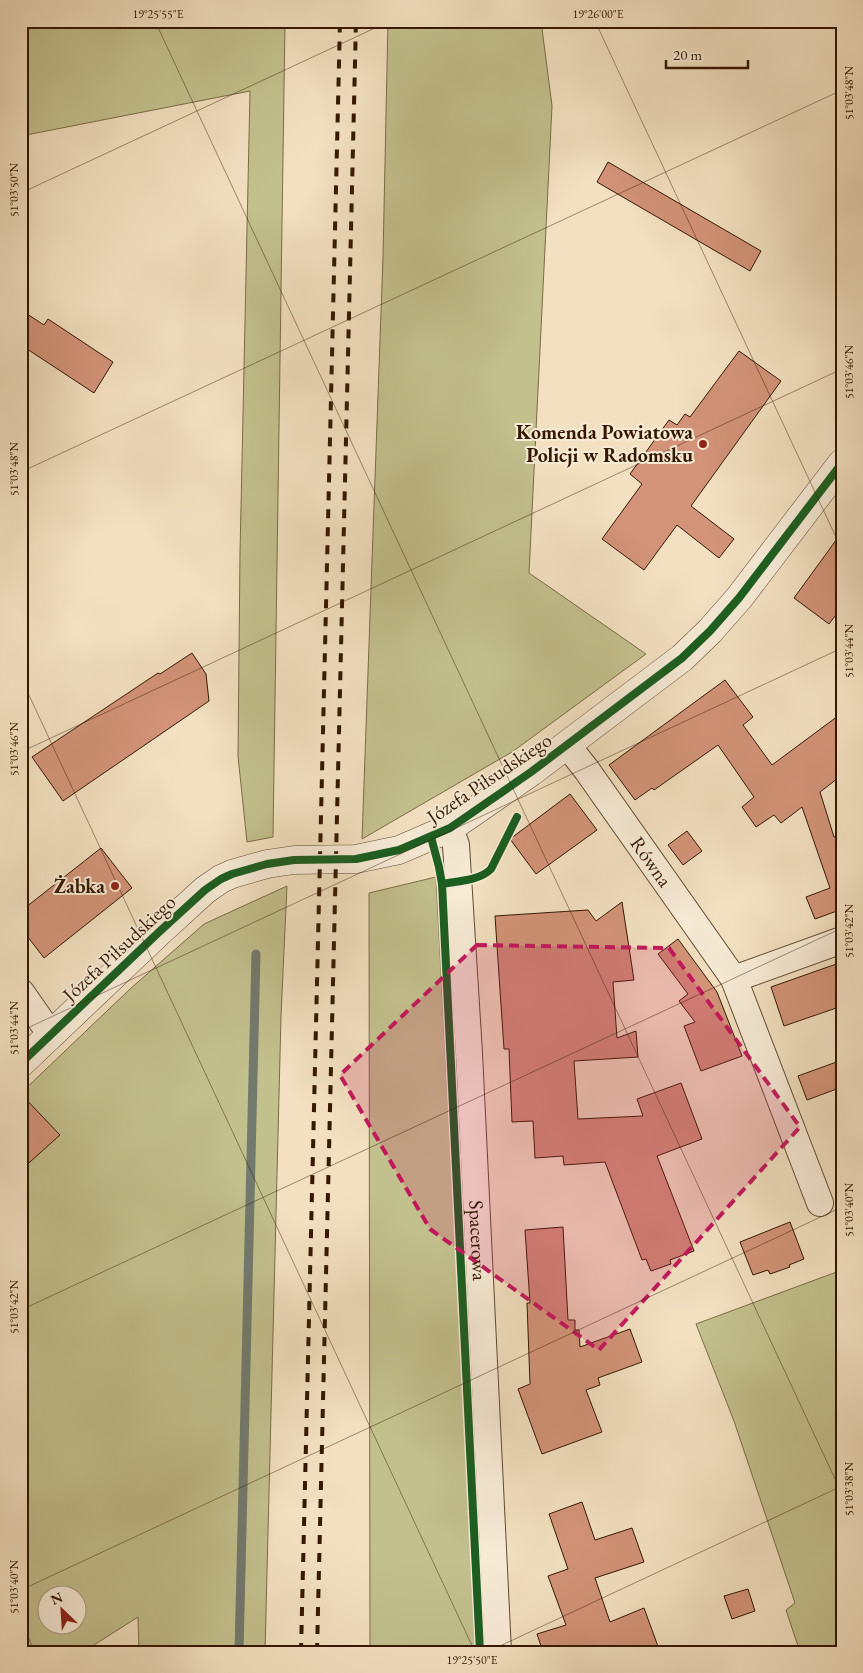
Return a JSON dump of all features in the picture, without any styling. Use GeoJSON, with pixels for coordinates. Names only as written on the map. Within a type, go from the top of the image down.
{"type":"FeatureCollection","features":[{"type":"Feature","properties":{"kind":"street","name":"Józefa Piłsudskiego"},"geometry":{"type":"LineString","coordinates":[[21,1063],[205,890],[232,874],[255,866],[294,860],[356,859],[399,850],[450,828],[482,808],[567,746],[682,658],[710,631],[739,598],[842,463]]}},
{"type":"Feature","properties":{"kind":"street","name":"Równa"},"geometry":{"type":"LineString","coordinates":[[567,746],[586,769],[734,979],[820,1203]]}},
{"type":"Feature","properties":{"kind":"street","name":"Spacerowa"},"geometry":{"type":"LineString","coordinates":[[450,828],[456,845],[461,927],[498,1652]]}},
{"type":"Feature","properties":{"kind":"street"},"geometry":{"type":"LineString","coordinates":[[734,979],[842,940]]}},
{"type":"Feature","properties":{"kind":"street"},"geometry":{"type":"LineString","coordinates":[[21,992],[51,1035]]}},
{"type":"Feature","properties":{"kind":"highlighted area"},"geometry":{"type":"Polygon","coordinates":[[[477,945],[669,948],[800,1127],[599,1350],[430,1229],[340,1075],[477,945]]]}},
{"type":"Feature","properties":{"kind":"shaded area"},"geometry":{"type":"Polygon","coordinates":[[[21,21],[285,21],[273,837],[247,842],[238,756],[240,553],[250,91],[21,136],[21,21]]]}},
{"type":"Feature","properties":{"kind":"shaded area"},"geometry":{"type":"Polygon","coordinates":[[[388,21],[541,21],[552,106],[529,573],[646,654],[512,752],[362,839],[383,257],[388,21]]]}},
{"type":"Feature","properties":{"kind":"shaded area"},"geometry":{"type":"Polygon","coordinates":[[[436,877],[475,1652],[370,1652],[369,893],[436,877]]]}},
{"type":"Feature","properties":{"kind":"shaded area"},"geometry":{"type":"Polygon","coordinates":[[[287,886],[281,1016],[265,1652],[139,1652],[138,1617],[83,1652],[21,1652],[21,1093],[130,989],[204,924],[287,886]]]}},
{"type":"Feature","properties":{"kind":"shaded area"},"geometry":{"type":"Polygon","coordinates":[[[842,1270],[842,1652],[800,1652],[786,1610],[795,1603],[734,1421],[696,1324],[842,1270]]]}},
{"type":"Feature","properties":{"kind":"building"},"geometry":{"type":"Polygon","coordinates":[[[608,162],[761,251],[750,271],[597,182],[608,162]]]}},
{"type":"Feature","properties":{"kind":"building"},"geometry":{"type":"Polygon","coordinates":[[[21,310],[44,325],[48,319],[113,362],[94,393],[21,345],[21,310]]]}},
{"type":"Feature","properties":{"kind":"building","name":"Komenda Powiatowa Policji w Radomsku"},"geometry":{"type":"Polygon","coordinates":[[[739,351],[781,381],[691,506],[734,539],[719,558],[677,525],[644,570],[602,539],[642,484],[630,474],[669,420],[677,425],[685,414],[690,417],[739,351]]]}},
{"type":"Feature","properties":{"kind":"building"},"geometry":{"type":"Polygon","coordinates":[[[842,532],[842,607],[829,624],[794,598],[842,532]]]}},
{"type":"Feature","properties":{"kind":"building"},"geometry":{"type":"Polygon","coordinates":[[[192,653],[206,674],[209,701],[63,801],[32,757],[158,673],[160,674],[192,653]]]}},
{"type":"Feature","properties":{"kind":"building"},"geometry":{"type":"Polygon","coordinates":[[[725,680],[753,717],[743,725],[772,765],[842,713],[842,775],[820,792],[834,837],[842,834],[842,912],[837,911],[815,919],[806,897],[830,888],[802,807],[781,823],[774,815],[756,827],[742,807],[754,797],[718,745],[654,790],[652,788],[635,800],[609,765],[725,680]]]}},
{"type":"Feature","properties":{"kind":"building"},"geometry":{"type":"Polygon","coordinates":[[[570,794],[597,830],[536,874],[510,839],[570,794]]]}},
{"type":"Feature","properties":{"kind":"building"},"geometry":{"type":"Polygon","coordinates":[[[687,831],[702,851],[683,865],[668,845],[687,831]]]}},
{"type":"Feature","properties":{"kind":"building"},"geometry":{"type":"Polygon","coordinates":[[[101,848],[132,888],[44,958],[21,928],[21,911],[101,848]]]}},
{"type":"Feature","properties":{"kind":"building"},"geometry":{"type":"Polygon","coordinates":[[[622,902],[634,980],[613,982],[617,1038],[636,1031],[638,1057],[574,1061],[578,1119],[643,1116],[637,1099],[681,1083],[702,1139],[657,1156],[694,1251],[670,1260],[671,1264],[651,1271],[646,1259],[642,1260],[605,1162],[564,1165],[563,1156],[535,1158],[533,1121],[512,1122],[509,1049],[504,1049],[495,916],[588,910],[596,921],[622,902]]]}},
{"type":"Feature","properties":{"kind":"building"},"geometry":{"type":"Polygon","coordinates":[[[678,939],[717,992],[742,1056],[701,1071],[684,1026],[695,1022],[679,1001],[688,994],[658,954],[678,939]]]}},
{"type":"Feature","properties":{"kind":"building"},"geometry":{"type":"Polygon","coordinates":[[[842,962],[842,1006],[784,1026],[771,987],[842,962]]]}},
{"type":"Feature","properties":{"kind":"building"},"geometry":{"type":"Polygon","coordinates":[[[842,1060],[842,1087],[807,1100],[798,1076],[842,1060]]]}},
{"type":"Feature","properties":{"kind":"building"},"geometry":{"type":"Polygon","coordinates":[[[21,1094],[60,1135],[21,1170],[21,1094]]]}},
{"type":"Feature","properties":{"kind":"building"},"geometry":{"type":"Polygon","coordinates":[[[790,1222],[804,1259],[789,1265],[790,1267],[770,1274],[768,1270],[753,1275],[740,1242],[790,1222]]]}},
{"type":"Feature","properties":{"kind":"building"},"geometry":{"type":"Polygon","coordinates":[[[563,1227],[568,1320],[575,1320],[575,1330],[579,1330],[580,1347],[630,1329],[642,1362],[598,1378],[600,1385],[586,1390],[602,1432],[542,1454],[518,1389],[530,1384],[527,1303],[530,1303],[525,1230],[563,1227]]]}},
{"type":"Feature","properties":{"kind":"building"},"geometry":{"type":"Polygon","coordinates":[[[582,1502],[595,1540],[632,1528],[644,1562],[595,1578],[610,1622],[644,1608],[660,1652],[543,1652],[537,1634],[566,1625],[548,1576],[568,1569],[549,1514],[582,1502]]]}},
{"type":"Feature","properties":{"kind":"building"},"geometry":{"type":"Polygon","coordinates":[[[748,1589],[755,1611],[732,1619],[724,1596],[748,1589]]]}},
{"type":"Feature","properties":{"kind":"waterway"},"geometry":{"type":"LineString","coordinates":[[239,1652],[256,954]]}},
{"type":"Feature","properties":{"kind":"railway"},"geometry":{"type":"LineString","coordinates":[[301,1652],[340,21]]}},
{"type":"Feature","properties":{"kind":"railway"},"geometry":{"type":"LineString","coordinates":[[317,1652],[356,21]]}},
{"type":"Feature","properties":{"kind":"cycle path"},"geometry":{"type":"LineString","coordinates":[[21,1063],[159,932],[205,890],[221,879],[267,864],[294,860],[356,859],[399,850],[450,828],[531,772],[682,658],[710,631],[739,598],[842,463]]}},
{"type":"Feature","properties":{"kind":"cycle path"},"geometry":{"type":"LineString","coordinates":[[442,884],[474,878],[491,869],[517,817]]}},
{"type":"Feature","properties":{"kind":"cycle path"},"geometry":{"type":"LineString","coordinates":[[431,837],[442,884],[480,1652]]}},
{"type":"Feature","properties":{"kind":"place","name":"Komenda Powiatowa Policji w Radomsku"},"geometry":{"type":"Point","coordinates":[703,444]}},
{"type":"Feature","properties":{"kind":"place","name":"Żabka"},"geometry":{"type":"Point","coordinates":[115,886]}}]}
